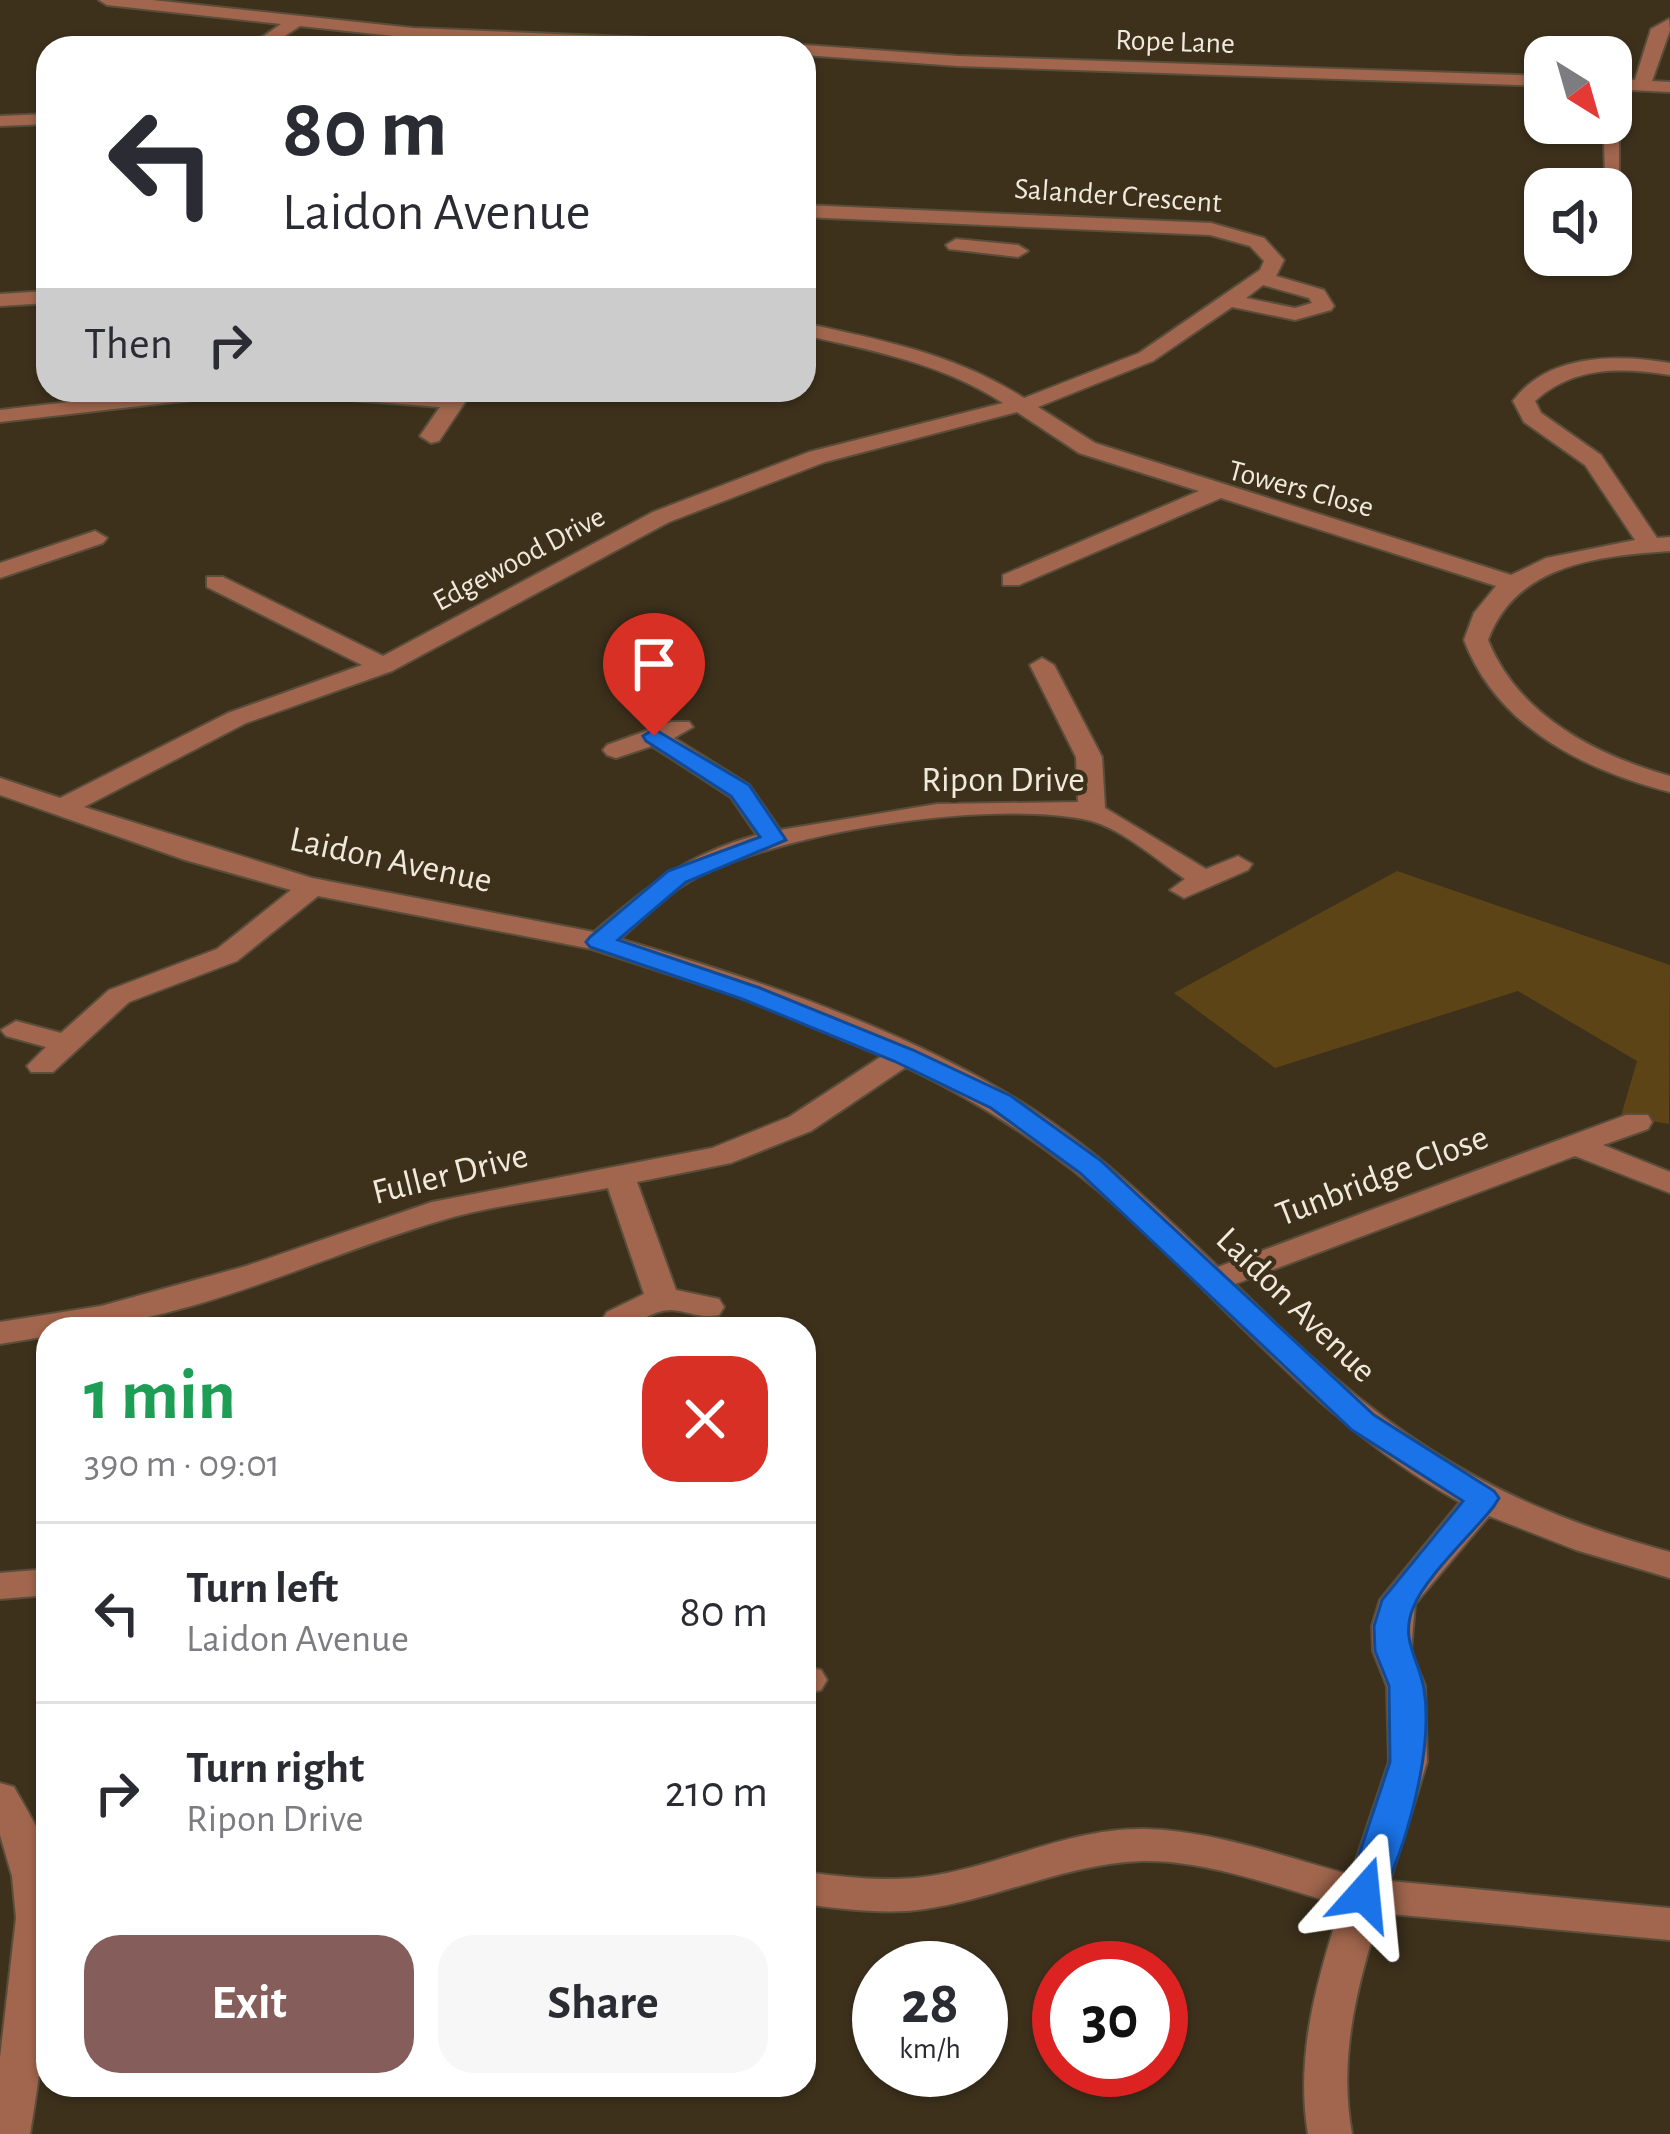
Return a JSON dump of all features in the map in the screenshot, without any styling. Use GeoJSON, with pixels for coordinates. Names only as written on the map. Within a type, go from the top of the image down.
{"type":"FeatureCollection","features":[{"type":"Feature","properties":{"kind":"street"},"geometry":{"type":"LineString","coordinates":[[106,0],[461,36]]}},
{"type":"Feature","properties":{"kind":"street"},"geometry":{"type":"LineString","coordinates":[[273,36],[295,22]]}},
{"type":"Feature","properties":{"kind":"street"},"geometry":{"type":"LineString","coordinates":[[1642,85],[1658,29],[1669,24]]}},
{"type":"Feature","properties":{"kind":"street","name":"Rope Lane"},"geometry":{"type":"LineString","coordinates":[[816,51],[958,61],[1524,80]]}},
{"type":"Feature","properties":{"kind":"street"},"geometry":{"type":"LineString","coordinates":[[1632,85],[1670,87]]}},
{"type":"Feature","properties":{"kind":"street"},"geometry":{"type":"LineString","coordinates":[[0,121],[36,120]]}},
{"type":"Feature","properties":{"kind":"street","name":"Salander Crescent"},"geometry":{"type":"LineString","coordinates":[[816,211],[1223,231],[1257,242],[1271,254],[1273,267],[1260,278]]}},
{"type":"Feature","properties":{"kind":"street","name":"Salander Crescent"},"geometry":{"type":"LineString","coordinates":[[991,248],[997,219]]}},
{"type":"Feature","properties":{"kind":"street","name":"Salander Crescent"},"geometry":{"type":"LineString","coordinates":[[956,245],[1018,251]]}},
{"type":"Feature","properties":{"kind":"street"},"geometry":{"type":"LineString","coordinates":[[1021,406],[1146,357],[1228,300],[1260,278],[1317,294],[1324,306],[1295,314],[1228,300]]}},
{"type":"Feature","properties":{"kind":"street"},"geometry":{"type":"LineString","coordinates":[[0,301],[36,298]]}},
{"type":"Feature","properties":{"kind":"street"},"geometry":{"type":"LineString","coordinates":[[816,331],[972,374],[1087,448],[1218,491]]}},
{"type":"Feature","properties":{"kind":"street"},"geometry":{"type":"LineString","coordinates":[[1660,544],[1593,460],[1532,417],[1524,401],[1536,388],[1594,361],[1670,369]]}},
{"type":"Feature","properties":{"kind":"street"},"geometry":{"type":"LineString","coordinates":[[0,416],[122,402]]}},
{"type":"Feature","properties":{"kind":"street"},"geometry":{"type":"LineString","coordinates":[[431,436],[454,402]]}},
{"type":"Feature","properties":{"kind":"street","name":"Edgewood Drive"},"geometry":{"type":"LineString","coordinates":[[61,808],[237,718],[383,666],[661,517],[890,434],[1021,406]]}},
{"type":"Feature","properties":{"kind":"street","name":"Towers Close"},"geometry":{"type":"LineString","coordinates":[[1011,580],[1218,491],[1515,584]]}},
{"type":"Feature","properties":{"kind":"street"},"geometry":{"type":"LineString","coordinates":[[0,571],[95,538]]}},
{"type":"Feature","properties":{"kind":"street"},"geometry":{"type":"LineString","coordinates":[[1660,544],[1579,556],[1515,584],[1498,597],[1478,626],[1476,640],[1487,667],[1519,704],[1563,739],[1611,767],[1670,784]]}},
{"type":"Feature","properties":{"kind":"street"},"geometry":{"type":"LineString","coordinates":[[215,582],[383,666]]}},
{"type":"Feature","properties":{"kind":"street"},"geometry":{"type":"LineString","coordinates":[[1042,665],[1089,757],[1092,811]]}},
{"type":"Feature","properties":{"kind":"street"},"geometry":{"type":"LineString","coordinates":[[616,750],[667,731],[740,790],[774,840]]}},
{"type":"Feature","properties":{"kind":"street","name":"Laidon Avenue"},"geometry":{"type":"LineString","coordinates":[[0,786],[184,852],[313,886],[599,942],[751,994],[904,1055],[1001,1102],[1090,1166],[1363,1423],[1483,1498],[1578,1539],[1670,1565]]}},
{"type":"Feature","properties":{"kind":"street","name":"Ripon Drive"},"geometry":{"type":"LineString","coordinates":[[599,942],[677,876],[774,840],[932,810],[1092,811],[1194,885],[1238,864]]}},
{"type":"Feature","properties":{"kind":"street"},"geometry":{"type":"LineString","coordinates":[[42,1066],[119,996],[245,944],[313,886]]}},
{"type":"Feature","properties":{"kind":"street"},"geometry":{"type":"LineString","coordinates":[[16,1030],[65,1043]]}},
{"type":"Feature","properties":{"kind":"street","name":"Fuller Drive"},"geometry":{"type":"LineString","coordinates":[[102,1317],[259,1273],[432,1212],[720,1156],[763,1143],[904,1055]]}},
{"type":"Feature","properties":{"kind":"street","name":"Tunbridge Close"},"geometry":{"type":"LineString","coordinates":[[1216,1280],[1637,1122]]}},
{"type":"Feature","properties":{"kind":"street"},"geometry":{"type":"LineString","coordinates":[[1575,1145],[1670,1183]]}},
{"type":"Feature","properties":{"kind":"street"},"geometry":{"type":"LineString","coordinates":[[619,1175],[662,1298]]}},
{"type":"Feature","properties":{"kind":"street"},"geometry":{"type":"LineString","coordinates":[[625,1317],[662,1298],[707,1307]]}},
{"type":"Feature","properties":{"kind":"street","name":"Fuller Drive"},"geometry":{"type":"LineString","coordinates":[[0,1334],[36,1328]]}},
{"type":"Feature","properties":{"kind":"street"},"geometry":{"type":"LineString","coordinates":[[1330,2134],[1322,2093],[1335,1988],[1408,1762],[1406,1686],[1392,1651],[1391,1626],[1398,1600],[1483,1498]]}},
{"type":"Feature","properties":{"kind":"street"},"geometry":{"type":"LineString","coordinates":[[0,1586],[36,1583]]}},
{"type":"Feature","properties":{"kind":"street"},"geometry":{"type":"LineString","coordinates":[[3,1809],[29,1855],[36,1903]]}},
{"type":"Feature","properties":{"kind":"street"},"geometry":{"type":"LineString","coordinates":[[816,1890],[924,1893],[1073,1853],[1147,1845],[1234,1859],[1364,1894],[1670,1924]]}},
{"type":"Feature","properties":{"kind":"street"},"geometry":{"type":"LineString","coordinates":[[8,2134],[36,1944]]}},
{"type":"Feature","properties":{"kind":"shaded area"},"geometry":{"type":"Polygon","coordinates":[[[1397,871],[1670,965],[1669,1124],[1621,1116],[1637,1061],[1518,991],[1275,1068],[1174,993],[1397,871]]]}},
{"type":"Feature","properties":{"kind":"route"},"geometry":{"type":"LineString","coordinates":[[654,736],[740,790],[774,840],[677,876],[599,942],[751,994],[904,1055],[1001,1102],[1090,1166],[1363,1423],[1439,1475],[1483,1498],[1398,1600],[1391,1626],[1392,1651],[1406,1686],[1408,1762],[1364,1894]]}}]}
